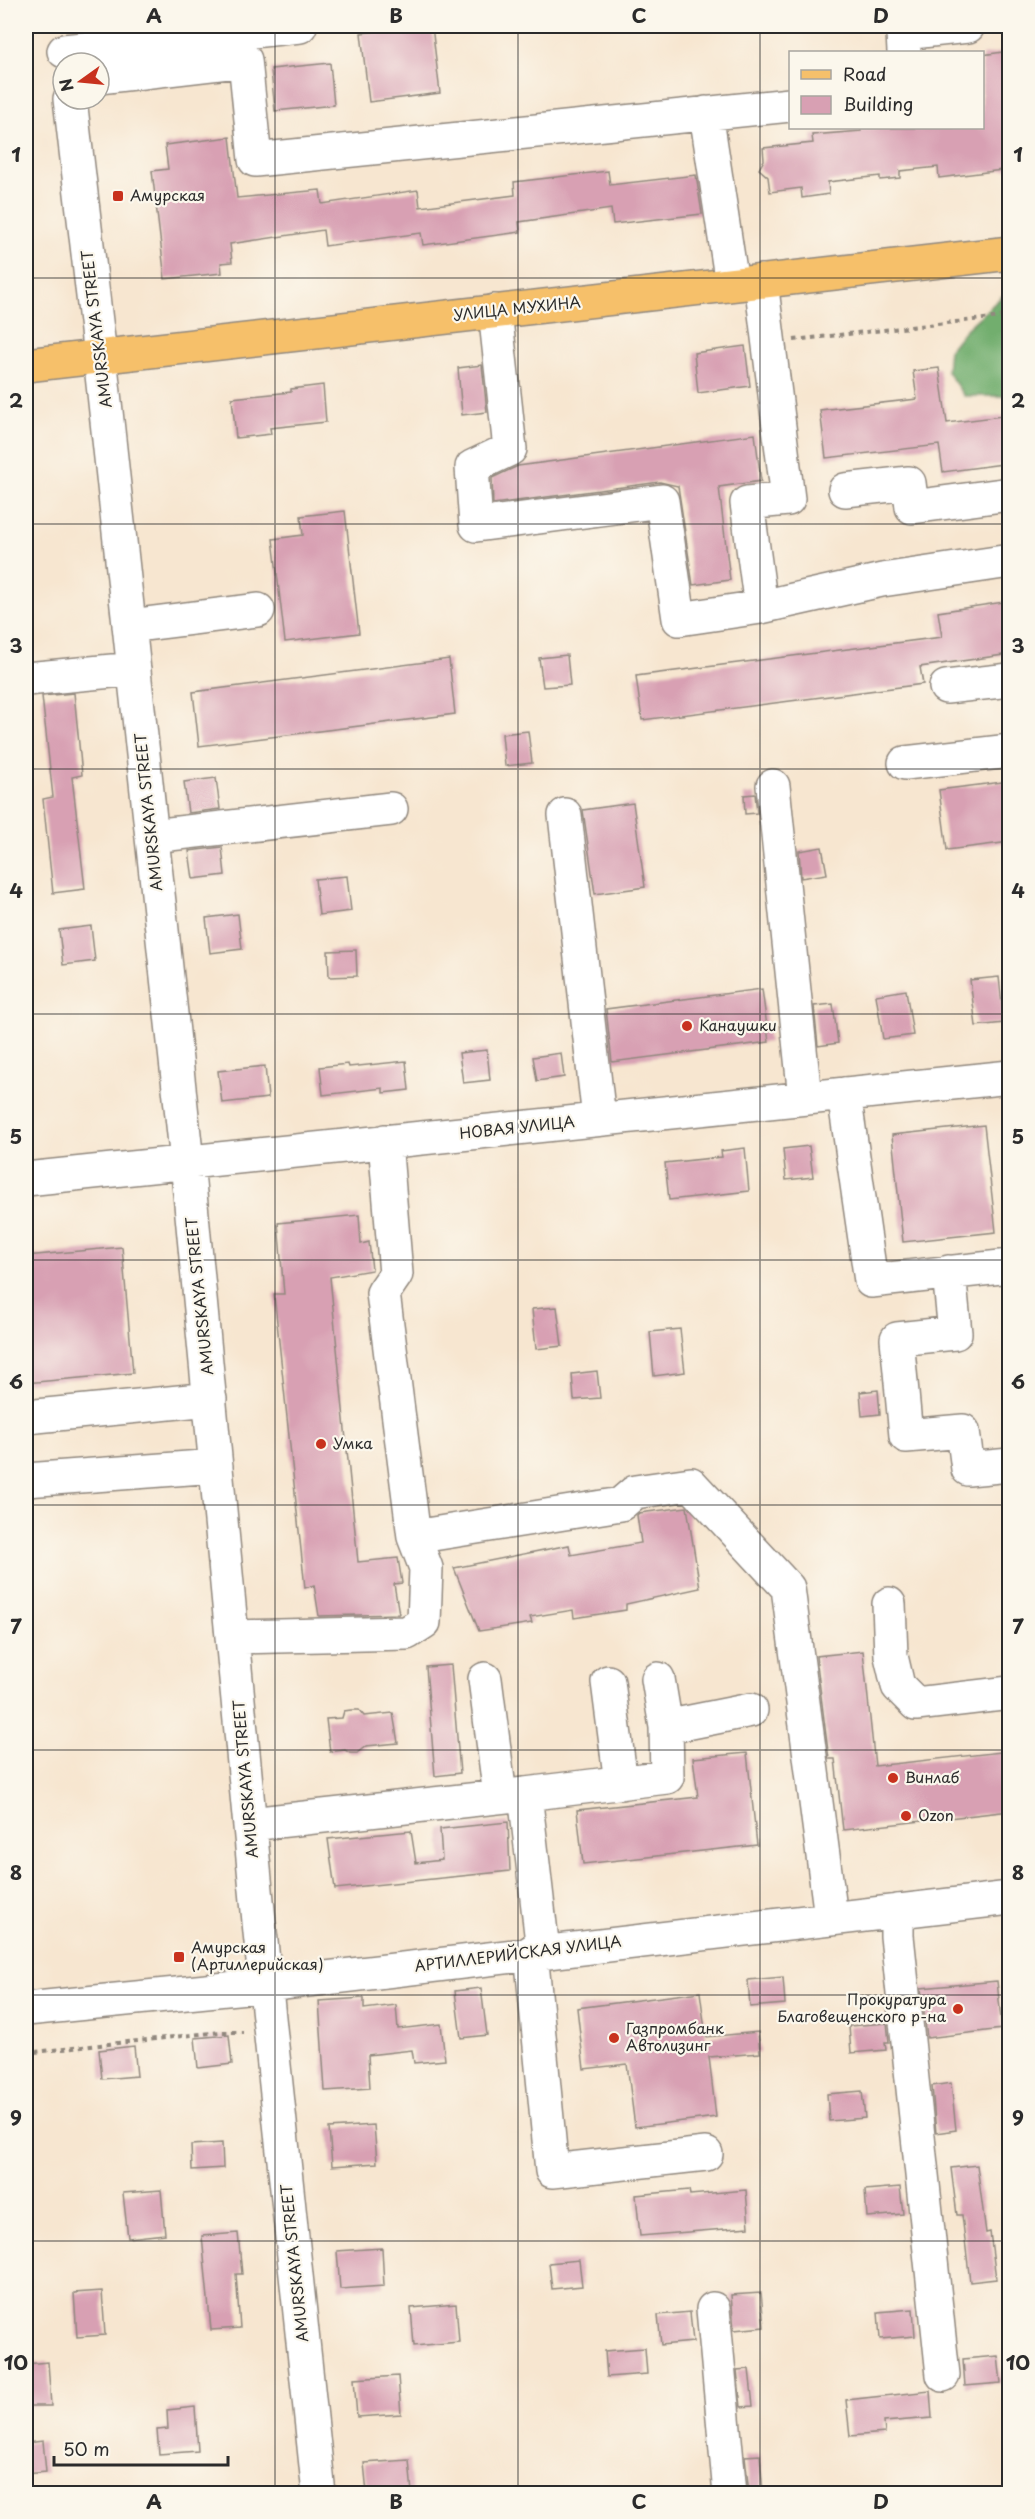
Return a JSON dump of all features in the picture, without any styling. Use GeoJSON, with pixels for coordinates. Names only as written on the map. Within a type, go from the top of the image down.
{"type":"FeatureCollection","features":[{"type":"Feature","properties":{"kind":"main road","name":"УЛИЦА МУХИНА"},"geometry":{"type":"LineString","coordinates":[[26,365],[1010,253]]}},
{"type":"Feature","properties":{"kind":"street"},"geometry":{"type":"LineString","coordinates":[[64,46],[300,26]]}},
{"type":"Feature","properties":{"kind":"street"},"geometry":{"type":"LineString","coordinates":[[904,51],[903,33],[968,26]]}},
{"type":"Feature","properties":{"kind":"street"},"geometry":{"type":"LineString","coordinates":[[111,75],[245,60],[255,160],[789,105]]}},
{"type":"Feature","properties":{"kind":"street","name":"AMURSKAYA STREET"},"geometry":{"type":"LineString","coordinates":[[71,111],[187,1162],[250,1824],[319,2493]]}},
{"type":"Feature","properties":{"kind":"street"},"geometry":{"type":"LineString","coordinates":[[706,114],[747,283],[769,342],[788,499],[747,503],[761,607]]}},
{"type":"Feature","properties":{"kind":"street"},"geometry":{"type":"LineString","coordinates":[[495,311],[510,449],[471,467],[476,525],[662,501],[679,619],[761,607],[882,580],[1010,561]]}},
{"type":"Feature","properties":{"kind":"street"},"geometry":{"type":"LineString","coordinates":[[845,490],[909,483],[912,507],[1010,494]]}},
{"type":"Feature","properties":{"kind":"street"},"geometry":{"type":"LineString","coordinates":[[129,626],[258,610]]}},
{"type":"Feature","properties":{"kind":"street"},"geometry":{"type":"LineString","coordinates":[[26,678],[134,669]]}},
{"type":"Feature","properties":{"kind":"street"},"geometry":{"type":"LineString","coordinates":[[946,687],[1010,680]]}},
{"type":"Feature","properties":{"kind":"street"},"geometry":{"type":"LineString","coordinates":[[905,763],[1010,751]]}},
{"type":"Feature","properties":{"kind":"street"},"geometry":{"type":"LineString","coordinates":[[773,786],[805,1098]]}},
{"type":"Feature","properties":{"kind":"street"},"geometry":{"type":"LineString","coordinates":[[152,836],[391,809]]}},
{"type":"Feature","properties":{"kind":"street"},"geometry":{"type":"LineString","coordinates":[[565,815],[600,1119]]}},
{"type":"Feature","properties":{"kind":"street","name":"НОВАЯ УЛИЦА"},"geometry":{"type":"LineString","coordinates":[[26,1179],[1010,1077]]}},
{"type":"Feature","properties":{"kind":"street"},"geometry":{"type":"LineString","coordinates":[[844,1094],[871,1281],[1010,1266]]}},
{"type":"Feature","properties":{"kind":"street"},"geometry":{"type":"LineString","coordinates":[[233,1637],[407,1633],[424,1622],[426,1568],[414,1537],[383,1293],[396,1274],[385,1141]]}},
{"type":"Feature","properties":{"kind":"street"},"geometry":{"type":"LineString","coordinates":[[949,1272],[955,1333],[897,1339],[906,1436],[963,1431],[968,1469],[1010,1465]]}},
{"type":"Feature","properties":{"kind":"street"},"geometry":{"type":"LineString","coordinates":[[26,1418],[210,1399]]}},
{"type":"Feature","properties":{"kind":"street"},"geometry":{"type":"LineString","coordinates":[[26,1480],[216,1466]]}},
{"type":"Feature","properties":{"kind":"street"},"geometry":{"type":"LineString","coordinates":[[414,1537],[621,1504],[635,1492],[690,1484],[788,1588],[831,1917]]}},
{"type":"Feature","properties":{"kind":"street"},"geometry":{"type":"LineString","coordinates":[[889,1604],[891,1656],[898,1686],[916,1704],[1010,1693]]}},
{"type":"Feature","properties":{"kind":"street"},"geometry":{"type":"LineString","coordinates":[[485,1679],[512,1795],[537,1952],[552,2171],[706,2154]]}},
{"type":"Feature","properties":{"kind":"street"},"geometry":{"type":"LineString","coordinates":[[250,1824],[667,1778],[666,1727],[658,1679]]}},
{"type":"Feature","properties":{"kind":"street"},"geometry":{"type":"LineString","coordinates":[[608,1682],[621,1783]]}},
{"type":"Feature","properties":{"kind":"street"},"geometry":{"type":"LineString","coordinates":[[666,1727],[751,1710]]}},
{"type":"Feature","properties":{"kind":"street","name":"АРТИЛЛЕРИЙСКАЯ УЛИЦА"},"geometry":{"type":"LineString","coordinates":[[26,2009],[266,1985],[831,1917],[1010,1898]]}},
{"type":"Feature","properties":{"kind":"street"},"geometry":{"type":"LineString","coordinates":[[897,1911],[897,1936],[943,2375]]}},
{"type":"Feature","properties":{"kind":"street"},"geometry":{"type":"LineString","coordinates":[[713,2309],[730,2493]]}},
{"type":"Feature","properties":{"kind":"path"},"geometry":{"type":"LineString","coordinates":[[769,342],[1010,316]]}},
{"type":"Feature","properties":{"kind":"path"},"geometry":{"type":"LineString","coordinates":[[26,2052],[220,2032],[249,2032],[271,2025]]}},
{"type":"Feature","properties":{"kind":"green space"},"geometry":{"type":"Polygon","coordinates":[[[1007,292],[1010,292],[1009,396],[964,396],[947,371],[949,350],[965,330],[1007,292]]]}},
{"type":"Feature","properties":{"kind":"building"},"geometry":{"type":"Polygon","coordinates":[[[432,26],[440,93],[369,102],[361,33],[432,26]]]}},
{"type":"Feature","properties":{"kind":"building"},"geometry":{"type":"Polygon","coordinates":[[[1010,51],[1010,169],[939,178],[938,167],[900,171],[900,178],[880,180],[880,176],[828,182],[829,194],[802,198],[801,188],[770,192],[768,177],[759,169],[764,160],[763,148],[813,143],[812,135],[861,131],[861,129],[984,129],[984,55],[1010,51]]]}},
{"type":"Feature","properties":{"kind":"building"},"geometry":{"type":"Polygon","coordinates":[[[330,63],[334,105],[275,111],[271,69],[330,63]]]}},
{"type":"Feature","properties":{"kind":"building"},"geometry":{"type":"Polygon","coordinates":[[[230,137],[237,198],[320,190],[322,204],[418,190],[420,207],[515,195],[514,182],[608,171],[610,185],[696,175],[702,214],[613,224],[611,209],[519,222],[520,232],[423,245],[421,233],[325,246],[323,230],[230,244],[232,262],[221,263],[222,273],[165,279],[152,171],[168,169],[165,145],[230,137]]]}},
{"type":"Feature","properties":{"kind":"building"},"geometry":{"type":"Polygon","coordinates":[[[745,346],[750,386],[698,393],[694,353],[745,346]]]}},
{"type":"Feature","properties":{"kind":"building"},"geometry":{"type":"Polygon","coordinates":[[[482,365],[487,412],[462,415],[458,368],[482,365]]]}},
{"type":"Feature","properties":{"kind":"building"},"geometry":{"type":"Polygon","coordinates":[[[939,368],[947,423],[1010,415],[1010,463],[943,472],[939,445],[826,458],[820,410],[917,399],[913,371],[939,368]]]}},
{"type":"Feature","properties":{"kind":"building"},"geometry":{"type":"Polygon","coordinates":[[[323,385],[326,422],[270,428],[271,434],[236,438],[232,398],[291,392],[291,389],[323,385]]]}},
{"type":"Feature","properties":{"kind":"building"},"geometry":{"type":"Polygon","coordinates":[[[755,434],[761,481],[719,487],[730,580],[693,585],[678,486],[660,482],[493,504],[492,478],[518,466],[755,434]]]}},
{"type":"Feature","properties":{"kind":"building"},"geometry":{"type":"Polygon","coordinates":[[[345,511],[359,633],[285,642],[273,539],[303,535],[301,516],[345,511]]]}},
{"type":"Feature","properties":{"kind":"building"},"geometry":{"type":"Polygon","coordinates":[[[1010,601],[1010,654],[920,667],[923,684],[642,720],[636,676],[942,637],[938,612],[1010,601]]]}},
{"type":"Feature","properties":{"kind":"building"},"geometry":{"type":"Polygon","coordinates":[[[567,655],[570,685],[543,687],[539,658],[567,655]]]}},
{"type":"Feature","properties":{"kind":"building"},"geometry":{"type":"Polygon","coordinates":[[[449,659],[455,714],[199,746],[193,692],[449,659]]]}},
{"type":"Feature","properties":{"kind":"building"},"geometry":{"type":"Polygon","coordinates":[[[74,693],[82,775],[72,777],[85,889],[53,893],[43,799],[53,797],[42,696],[74,693]]]}},
{"type":"Feature","properties":{"kind":"building"},"geometry":{"type":"Polygon","coordinates":[[[528,731],[532,763],[505,766],[502,734],[528,731]]]}},
{"type":"Feature","properties":{"kind":"building"},"geometry":{"type":"Polygon","coordinates":[[[216,778],[220,809],[188,813],[184,782],[216,778]]]}},
{"type":"Feature","properties":{"kind":"building"},"geometry":{"type":"Polygon","coordinates":[[[1010,781],[1010,842],[947,850],[939,790],[1010,781]]]}},
{"type":"Feature","properties":{"kind":"building"},"geometry":{"type":"Polygon","coordinates":[[[755,794],[757,813],[745,814],[744,795],[755,794]]]}},
{"type":"Feature","properties":{"kind":"building"},"geometry":{"type":"Polygon","coordinates":[[[633,803],[645,887],[595,894],[583,810],[633,803]]]}},
{"type":"Feature","properties":{"kind":"building"},"geometry":{"type":"Polygon","coordinates":[[[222,847],[225,875],[193,879],[189,851],[222,847]]]}},
{"type":"Feature","properties":{"kind":"building"},"geometry":{"type":"Polygon","coordinates":[[[822,847],[827,874],[801,878],[799,851],[822,847]]]}},
{"type":"Feature","properties":{"kind":"building"},"geometry":{"type":"Polygon","coordinates":[[[347,876],[351,911],[319,915],[315,879],[347,876]]]}},
{"type":"Feature","properties":{"kind":"building"},"geometry":{"type":"Polygon","coordinates":[[[238,914],[242,949],[210,953],[206,918],[238,914]]]}},
{"type":"Feature","properties":{"kind":"building"},"geometry":{"type":"Polygon","coordinates":[[[91,926],[95,961],[63,965],[59,930],[91,926]]]}},
{"type":"Feature","properties":{"kind":"building"},"geometry":{"type":"Polygon","coordinates":[[[356,950],[357,976],[329,977],[328,951],[356,950]]]}},
{"type":"Feature","properties":{"kind":"building"},"geometry":{"type":"Polygon","coordinates":[[[999,977],[1004,1023],[976,1026],[970,980],[999,977]]]}},
{"type":"Feature","properties":{"kind":"building"},"geometry":{"type":"Polygon","coordinates":[[[762,989],[769,1042],[612,1062],[606,1009],[762,989]]]}},
{"type":"Feature","properties":{"kind":"building"},"geometry":{"type":"Polygon","coordinates":[[[906,990],[913,1035],[883,1039],[876,995],[906,990]]]}},
{"type":"Feature","properties":{"kind":"building"},"geometry":{"type":"Polygon","coordinates":[[[833,1004],[838,1043],[818,1046],[814,1006],[833,1004]]]}},
{"type":"Feature","properties":{"kind":"building"},"geometry":{"type":"Polygon","coordinates":[[[487,1050],[490,1080],[463,1083],[459,1053],[487,1050]]]}},
{"type":"Feature","properties":{"kind":"building"},"geometry":{"type":"Polygon","coordinates":[[[561,1053],[564,1077],[537,1081],[533,1057],[561,1053]]]}},
{"type":"Feature","properties":{"kind":"building"},"geometry":{"type":"Polygon","coordinates":[[[406,1061],[409,1090],[383,1093],[383,1088],[323,1095],[320,1067],[348,1064],[349,1067],[406,1061]]]}},
{"type":"Feature","properties":{"kind":"building"},"geometry":{"type":"Polygon","coordinates":[[[265,1066],[268,1098],[222,1103],[218,1071],[265,1066]]]}},
{"type":"Feature","properties":{"kind":"building"},"geometry":{"type":"Polygon","coordinates":[[[984,1125],[996,1232],[903,1242],[892,1135],[984,1125]]]}},
{"type":"Feature","properties":{"kind":"building"},"geometry":{"type":"Polygon","coordinates":[[[809,1146],[813,1177],[786,1180],[783,1149],[809,1146]]]}},
{"type":"Feature","properties":{"kind":"building"},"geometry":{"type":"Polygon","coordinates":[[[745,1148],[749,1191],[669,1200],[665,1163],[722,1157],[721,1151],[745,1148]]]}},
{"type":"Feature","properties":{"kind":"building"},"geometry":{"type":"Polygon","coordinates":[[[359,1215],[361,1244],[369,1242],[372,1270],[330,1277],[358,1562],[398,1558],[402,1583],[394,1584],[399,1614],[319,1616],[314,1585],[305,1588],[274,1294],[284,1294],[278,1223],[359,1215]]]}},
{"type":"Feature","properties":{"kind":"building"},"geometry":{"type":"Polygon","coordinates":[[[122,1247],[133,1373],[26,1383],[26,1256],[122,1247]]]}},
{"type":"Feature","properties":{"kind":"building"},"geometry":{"type":"Polygon","coordinates":[[[557,1307],[562,1346],[536,1349],[532,1309],[557,1307]]]}},
{"type":"Feature","properties":{"kind":"building"},"geometry":{"type":"Polygon","coordinates":[[[680,1329],[685,1372],[654,1376],[650,1332],[680,1329]]]}},
{"type":"Feature","properties":{"kind":"building"},"geometry":{"type":"Polygon","coordinates":[[[597,1371],[600,1398],[574,1400],[572,1374],[597,1371]]]}},
{"type":"Feature","properties":{"kind":"building"},"geometry":{"type":"Polygon","coordinates":[[[878,1390],[880,1414],[862,1416],[860,1392],[878,1390]]]}},
{"type":"Feature","properties":{"kind":"building"},"geometry":{"type":"Polygon","coordinates":[[[687,1507],[700,1588],[626,1604],[626,1610],[574,1618],[573,1610],[530,1617],[532,1623],[479,1631],[454,1568],[569,1545],[571,1555],[641,1543],[637,1515],[639,1513],[687,1507]]]}},
{"type":"Feature","properties":{"kind":"building"},"geometry":{"type":"Polygon","coordinates":[[[863,1651],[875,1766],[1010,1751],[1010,1811],[843,1830],[835,1759],[829,1759],[816,1656],[863,1651]]]}},
{"type":"Feature","properties":{"kind":"building"},"geometry":{"type":"Polygon","coordinates":[[[451,1665],[460,1773],[435,1776],[426,1667],[451,1665]]]}},
{"type":"Feature","properties":{"kind":"building"},"geometry":{"type":"Polygon","coordinates":[[[359,1710],[364,1716],[393,1713],[398,1743],[366,1746],[357,1753],[345,1750],[330,1752],[326,1719],[342,1718],[344,1711],[359,1710]]]}},
{"type":"Feature","properties":{"kind":"building"},"geometry":{"type":"Polygon","coordinates":[[[747,1753],[757,1845],[583,1864],[577,1810],[698,1797],[693,1758],[747,1753]]]}},
{"type":"Feature","properties":{"kind":"building"},"geometry":{"type":"Polygon","coordinates":[[[508,1822],[510,1871],[335,1889],[328,1839],[411,1831],[416,1863],[442,1860],[440,1829],[508,1822]]]}},
{"type":"Feature","properties":{"kind":"building"},"geometry":{"type":"Polygon","coordinates":[[[783,1977],[785,2004],[750,2007],[748,1980],[783,1977]]]}},
{"type":"Feature","properties":{"kind":"building","name":"Прокуратура Благовещенского р-на"},"geometry":{"type":"Polygon","coordinates":[[[997,1981],[1002,2029],[927,2038],[921,1988],[997,1981]]]}},
{"type":"Feature","properties":{"kind":"building"},"geometry":{"type":"Polygon","coordinates":[[[481,1988],[487,2035],[461,2038],[455,1991],[481,1988]]]}},
{"type":"Feature","properties":{"kind":"building"},"geometry":{"type":"Polygon","coordinates":[[[700,1992],[706,2037],[758,2032],[760,2053],[709,2057],[716,2117],[635,2127],[627,2064],[584,2069],[577,2008],[700,1992]]]}},
{"type":"Feature","properties":{"kind":"building"},"geometry":{"type":"Polygon","coordinates":[[[364,1998],[364,2009],[396,2005],[398,2029],[441,2024],[445,2060],[414,2063],[412,2050],[368,2055],[370,2088],[325,2091],[319,2001],[364,1998]]]}},
{"type":"Feature","properties":{"kind":"building"},"geometry":{"type":"Polygon","coordinates":[[[887,2023],[889,2042],[885,2042],[886,2050],[851,2053],[849,2026],[887,2023]]]}},
{"type":"Feature","properties":{"kind":"building"},"geometry":{"type":"Polygon","coordinates":[[[229,2035],[232,2064],[198,2068],[195,2038],[229,2035]]]}},
{"type":"Feature","properties":{"kind":"building"},"geometry":{"type":"Polygon","coordinates":[[[134,2046],[137,2076],[102,2079],[99,2050],[134,2046]]]}},
{"type":"Feature","properties":{"kind":"building"},"geometry":{"type":"Polygon","coordinates":[[[951,2083],[956,2130],[936,2133],[932,2086],[951,2083]]]}},
{"type":"Feature","properties":{"kind":"building"},"geometry":{"type":"Polygon","coordinates":[[[862,2091],[865,2118],[829,2121],[827,2094],[862,2091]]]}},
{"type":"Feature","properties":{"kind":"building"},"geometry":{"type":"Polygon","coordinates":[[[374,2125],[377,2163],[332,2166],[329,2128],[374,2125]]]}},
{"type":"Feature","properties":{"kind":"building"},"geometry":{"type":"Polygon","coordinates":[[[222,2143],[223,2168],[192,2170],[191,2145],[222,2143]]]}},
{"type":"Feature","properties":{"kind":"building"},"geometry":{"type":"Polygon","coordinates":[[[977,2165],[986,2233],[990,2232],[996,2279],[970,2282],[962,2215],[957,2215],[951,2168],[977,2165]]]}},
{"type":"Feature","properties":{"kind":"building"},"geometry":{"type":"Polygon","coordinates":[[[900,2187],[903,2214],[867,2217],[865,2190],[900,2187]]]}},
{"type":"Feature","properties":{"kind":"building"},"geometry":{"type":"Polygon","coordinates":[[[161,2190],[165,2234],[128,2238],[123,2193],[161,2190]]]}},
{"type":"Feature","properties":{"kind":"building"},"geometry":{"type":"Polygon","coordinates":[[[689,2190],[690,2195],[746,2190],[749,2227],[640,2236],[636,2195],[689,2190]]]}},
{"type":"Feature","properties":{"kind":"building"},"geometry":{"type":"Polygon","coordinates":[[[238,2233],[242,2274],[236,2274],[240,2328],[211,2330],[202,2236],[238,2233]]]}},
{"type":"Feature","properties":{"kind":"building"},"geometry":{"type":"Polygon","coordinates":[[[382,2248],[384,2286],[340,2289],[337,2251],[382,2248]]]}},
{"type":"Feature","properties":{"kind":"building"},"geometry":{"type":"Polygon","coordinates":[[[579,2260],[582,2286],[552,2289],[549,2263],[579,2260]]]}},
{"type":"Feature","properties":{"kind":"building"},"geometry":{"type":"Polygon","coordinates":[[[102,2291],[105,2335],[77,2337],[74,2293],[102,2291]]]}},
{"type":"Feature","properties":{"kind":"building"},"geometry":{"type":"Polygon","coordinates":[[[761,2293],[764,2327],[734,2330],[731,2295],[761,2293]]]}},
{"type":"Feature","properties":{"kind":"building"},"geometry":{"type":"Polygon","coordinates":[[[456,2304],[459,2342],[414,2346],[411,2308],[456,2304]]]}},
{"type":"Feature","properties":{"kind":"building"},"geometry":{"type":"Polygon","coordinates":[[[913,2309],[915,2336],[880,2339],[878,2312],[913,2309]]]}},
{"type":"Feature","properties":{"kind":"building"},"geometry":{"type":"Polygon","coordinates":[[[690,2312],[693,2342],[661,2345],[658,2315],[690,2312]]]}},
{"type":"Feature","properties":{"kind":"building"},"geometry":{"type":"Polygon","coordinates":[[[645,2348],[647,2374],[607,2377],[605,2351],[645,2348]]]}},
{"type":"Feature","properties":{"kind":"building"},"geometry":{"type":"Polygon","coordinates":[[[998,2356],[1001,2383],[965,2386],[963,2359],[998,2356]]]}},
{"type":"Feature","properties":{"kind":"building"},"geometry":{"type":"Polygon","coordinates":[[[48,2362],[51,2406],[26,2406],[26,2364],[48,2362]]]}},
{"type":"Feature","properties":{"kind":"building"},"geometry":{"type":"Polygon","coordinates":[[[749,2369],[753,2406],[741,2407],[737,2370],[749,2369]]]}},
{"type":"Feature","properties":{"kind":"building"},"geometry":{"type":"Polygon","coordinates":[[[398,2376],[401,2414],[357,2417],[354,2379],[398,2376]]]}},
{"type":"Feature","properties":{"kind":"building"},"geometry":{"type":"Polygon","coordinates":[[[930,2391],[932,2418],[884,2422],[885,2433],[850,2436],[846,2400],[930,2391]]]}},
{"type":"Feature","properties":{"kind":"building"},"geometry":{"type":"Polygon","coordinates":[[[195,2407],[198,2451],[159,2454],[157,2430],[168,2429],[167,2410],[195,2407]]]}},
{"type":"Feature","properties":{"kind":"building"},"geometry":{"type":"Polygon","coordinates":[[[43,2441],[46,2472],[26,2474],[26,2443],[43,2441]]]}},
{"type":"Feature","properties":{"kind":"building"},"geometry":{"type":"Polygon","coordinates":[[[760,2455],[763,2493],[749,2493],[745,2456],[760,2455]]]}},
{"type":"Feature","properties":{"kind":"building"},"geometry":{"type":"Polygon","coordinates":[[[409,2460],[412,2493],[367,2493],[364,2463],[409,2460]]]}},
{"type":"Feature","properties":{"kind":"place","name":"Амурская"},"geometry":{"type":"Point","coordinates":[118,196]}},
{"type":"Feature","properties":{"kind":"place","name":"Канаушки"},"geometry":{"type":"Point","coordinates":[687,1026]}},
{"type":"Feature","properties":{"kind":"place","name":"Умка"},"geometry":{"type":"Point","coordinates":[321,1444]}},
{"type":"Feature","properties":{"kind":"place","name":"Винлаб"},"geometry":{"type":"Point","coordinates":[893,1778]}},
{"type":"Feature","properties":{"kind":"place","name":"Ozon"},"geometry":{"type":"Point","coordinates":[906,1816]}},
{"type":"Feature","properties":{"kind":"place","name":"Амурская (Артиллерийская)"},"geometry":{"type":"Point","coordinates":[179,1957]}},
{"type":"Feature","properties":{"kind":"place","name":"Прокуратура Благовещенского р-на"},"geometry":{"type":"Point","coordinates":[958,2009]}},
{"type":"Feature","properties":{"kind":"place","name":"Газпромбанк Автолизинг"},"geometry":{"type":"Point","coordinates":[614,2038]}}]}
